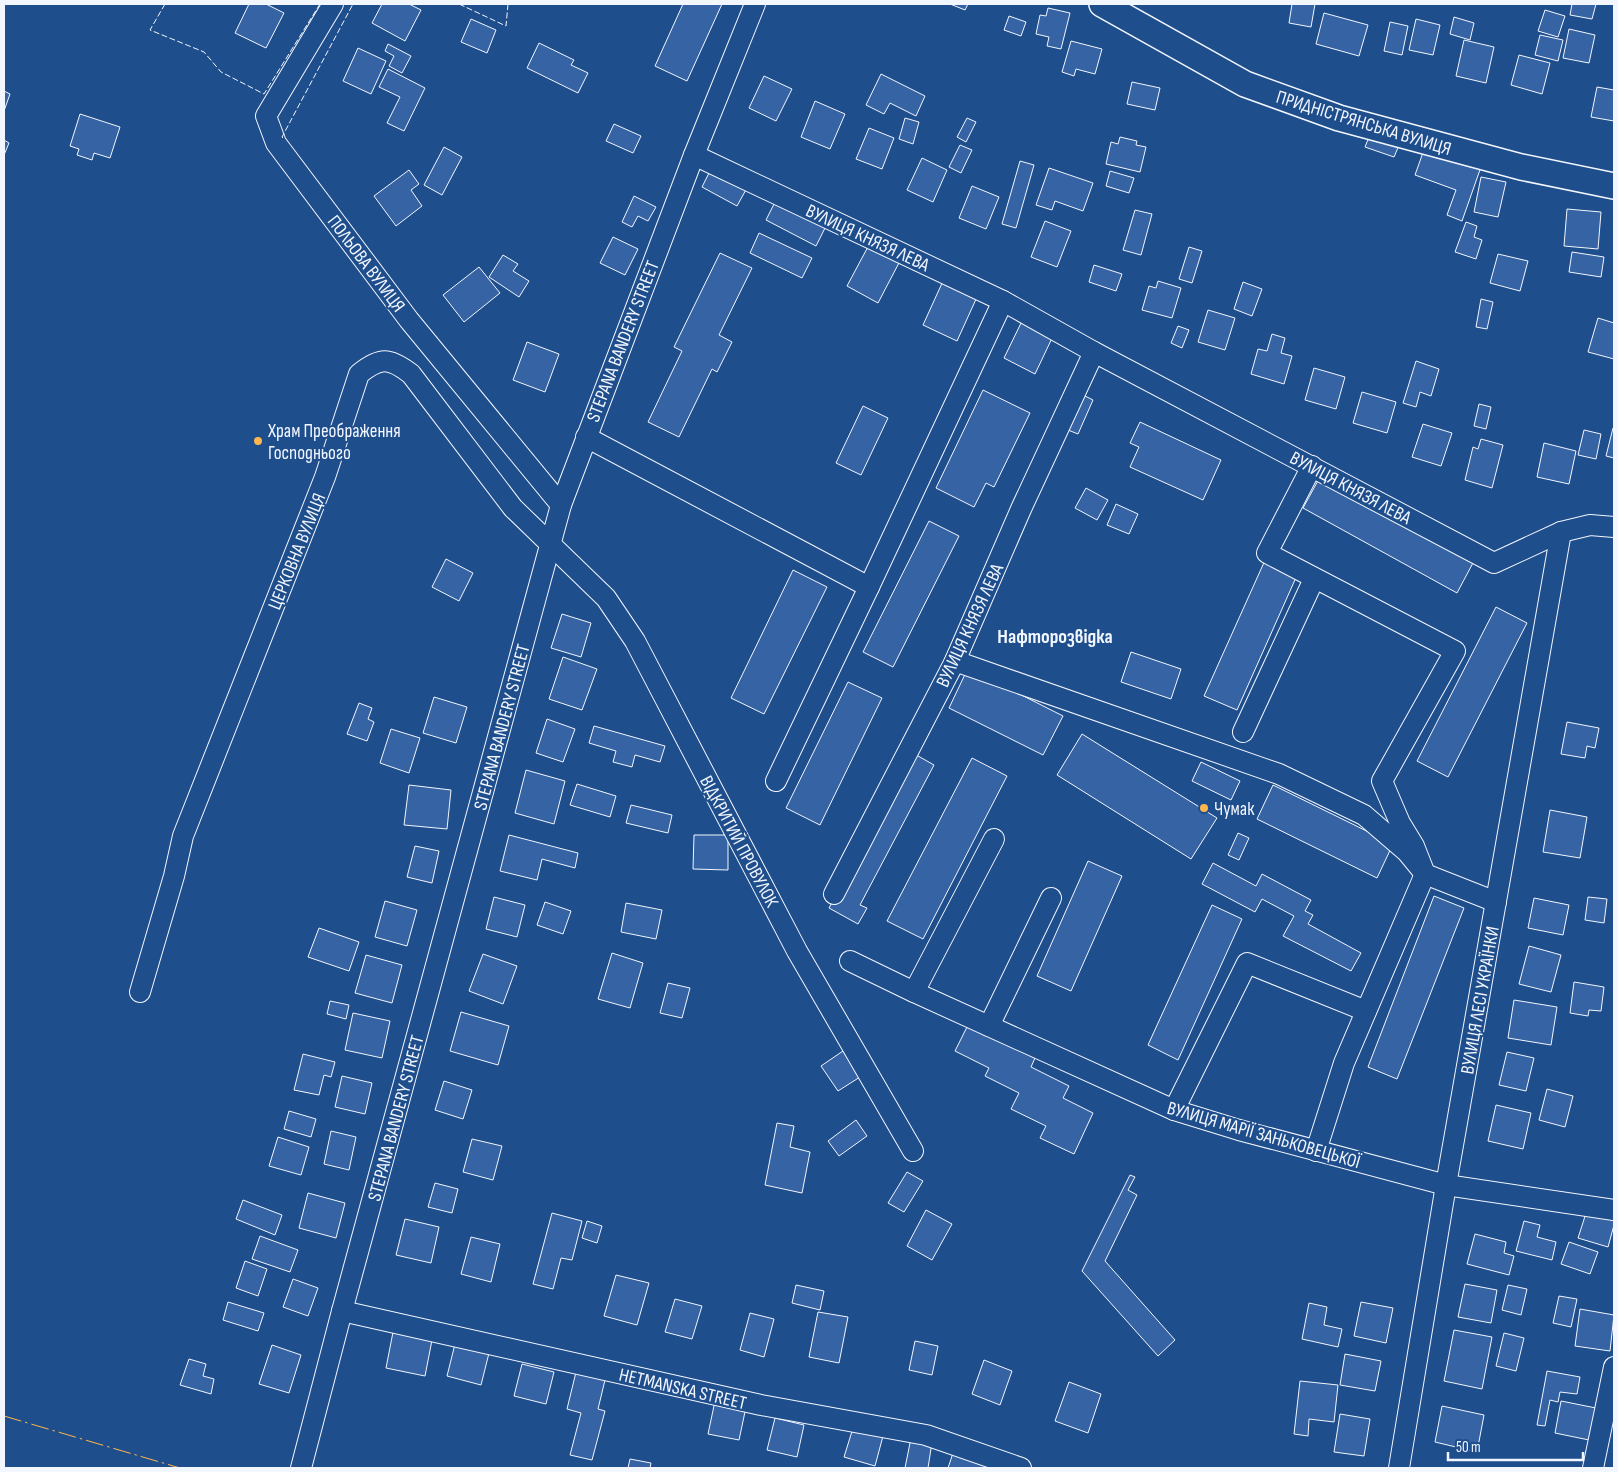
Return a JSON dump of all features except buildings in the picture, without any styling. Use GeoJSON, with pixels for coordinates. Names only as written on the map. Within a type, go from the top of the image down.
{"type":"FeatureCollection","features":[{"type":"Feature","properties":{"kind":"main road","name":"ПРИДНІСТРЯНСЬКА ВУЛИЦЯ"},"geometry":{"type":"LineString","coordinates":[[1102,4],[1245,84],[1339,118],[1521,168],[1614,186]]}},
{"type":"Feature","properties":{"kind":"street","name":"ПОЛЬОВА ВУЛИЦЯ"},"geometry":{"type":"LineString","coordinates":[[333,4],[266,116],[276,143],[409,320],[561,505]]}},
{"type":"Feature","properties":{"kind":"street","name":"STEPANA BANDERY STREET"},"geometry":{"type":"LineString","coordinates":[[301,1468],[561,505],[694,155],[755,4]]}},
{"type":"Feature","properties":{"kind":"street","name":"ВУЛИЦЯ КНЯЗЯ ЛЕВА"},"geometry":{"type":"LineString","coordinates":[[694,155],[1003,301],[1094,352],[1494,563],[1561,532],[1590,525],[1614,527]]}},
{"type":"Feature","properties":{"kind":"street"},"geometry":{"type":"LineString","coordinates":[[776,781],[1003,301]]}},
{"type":"Feature","properties":{"kind":"street","name":"ВУЛИЦЯ КНЯЗЯ ЛЕВА"},"geometry":{"type":"LineString","coordinates":[[834,894],[955,661],[1017,518],[1094,352]]}},
{"type":"Feature","properties":{"kind":"street","name":"ЦЕРКОВНА ВУЛИЦЯ"},"geometry":{"type":"LineString","coordinates":[[140,992],[174,876],[183,836],[325,477],[359,374],[372,364],[385,361],[399,365],[411,374],[513,508],[551,544]]}},
{"type":"Feature","properties":{"kind":"street"},"geometry":{"type":"LineString","coordinates":[[586,437],[869,587]]}},
{"type":"Feature","properties":{"kind":"street"},"geometry":{"type":"LineString","coordinates":[[1312,466],[1267,553],[1455,651],[1382,781],[1400,823],[1420,860],[1424,874],[1344,1063],[1316,1151]]}},
{"type":"Feature","properties":{"kind":"street","name":"ВУЛИЦЯ ЛЕСІ УКРАЇНКИ"},"geometry":{"type":"LineString","coordinates":[[1399,1468],[1446,1185],[1561,532]]}},
{"type":"Feature","properties":{"kind":"street","name":"ВІДКРИТИЙ ПРОВУЛОК"},"geometry":{"type":"LineString","coordinates":[[551,544],[606,598],[635,641],[798,951],[912,1151]]}},
{"type":"Feature","properties":{"kind":"street"},"geometry":{"type":"LineString","coordinates":[[1243,732],[1314,578]]}},
{"type":"Feature","properties":{"kind":"street"},"geometry":{"type":"LineString","coordinates":[[955,661],[1279,774],[1364,815],[1407,852],[1424,874],[1496,902]]}},
{"type":"Feature","properties":{"kind":"street"},"geometry":{"type":"LineString","coordinates":[[914,992],[994,839]]}},
{"type":"Feature","properties":{"kind":"street"},"geometry":{"type":"LineString","coordinates":[[989,1026],[1051,898]]}},
{"type":"Feature","properties":{"kind":"street","name":"ВУЛИЦЯ МАРІЇ ЗАНЬКОВЕЦЬКОЇ"},"geometry":{"type":"LineString","coordinates":[[850,961],[1174,1110],[1239,1130],[1446,1185],[1614,1210]]}},
{"type":"Feature","properties":{"kind":"street"},"geometry":{"type":"LineString","coordinates":[[1174,1110],[1247,963],[1366,1011]]}},
{"type":"Feature","properties":{"kind":"street","name":"HETMANSKA STREET"},"geometry":{"type":"LineString","coordinates":[[342,1311],[761,1405],[926,1434],[1022,1468]]}},
{"type":"Feature","properties":{"kind":"street"},"geometry":{"type":"LineString","coordinates":[[1594,1468],[1614,1367]]}},
{"type":"Feature","properties":{"kind":"fence"},"geometry":{"type":"LineString","coordinates":[[165,4],[150,30],[204,52],[221,72],[264,94],[320,4]]}},
{"type":"Feature","properties":{"kind":"fence"},"geometry":{"type":"LineString","coordinates":[[283,138],[353,4]]}},
{"type":"Feature","properties":{"kind":"fence"},"geometry":{"type":"LineString","coordinates":[[459,4],[506,26],[508,4]]}},
{"type":"Feature","properties":{"kind":"power"},"geometry":{"type":"LineString","coordinates":[[4,1416],[180,1468]]}},
{"type":"Feature","properties":{"kind":"place","name":"Храм Преображення Господнього"},"geometry":{"type":"Point","coordinates":[258,441]}},
{"type":"Feature","properties":{"kind":"place","name":"Чумак"},"geometry":{"type":"Point","coordinates":[1204,808]}},
{"type":"Feature","properties":{"kind":"district","name":"Нафторозвідка"},"geometry":{"type":"Point","coordinates":[1055,636]}}]}
